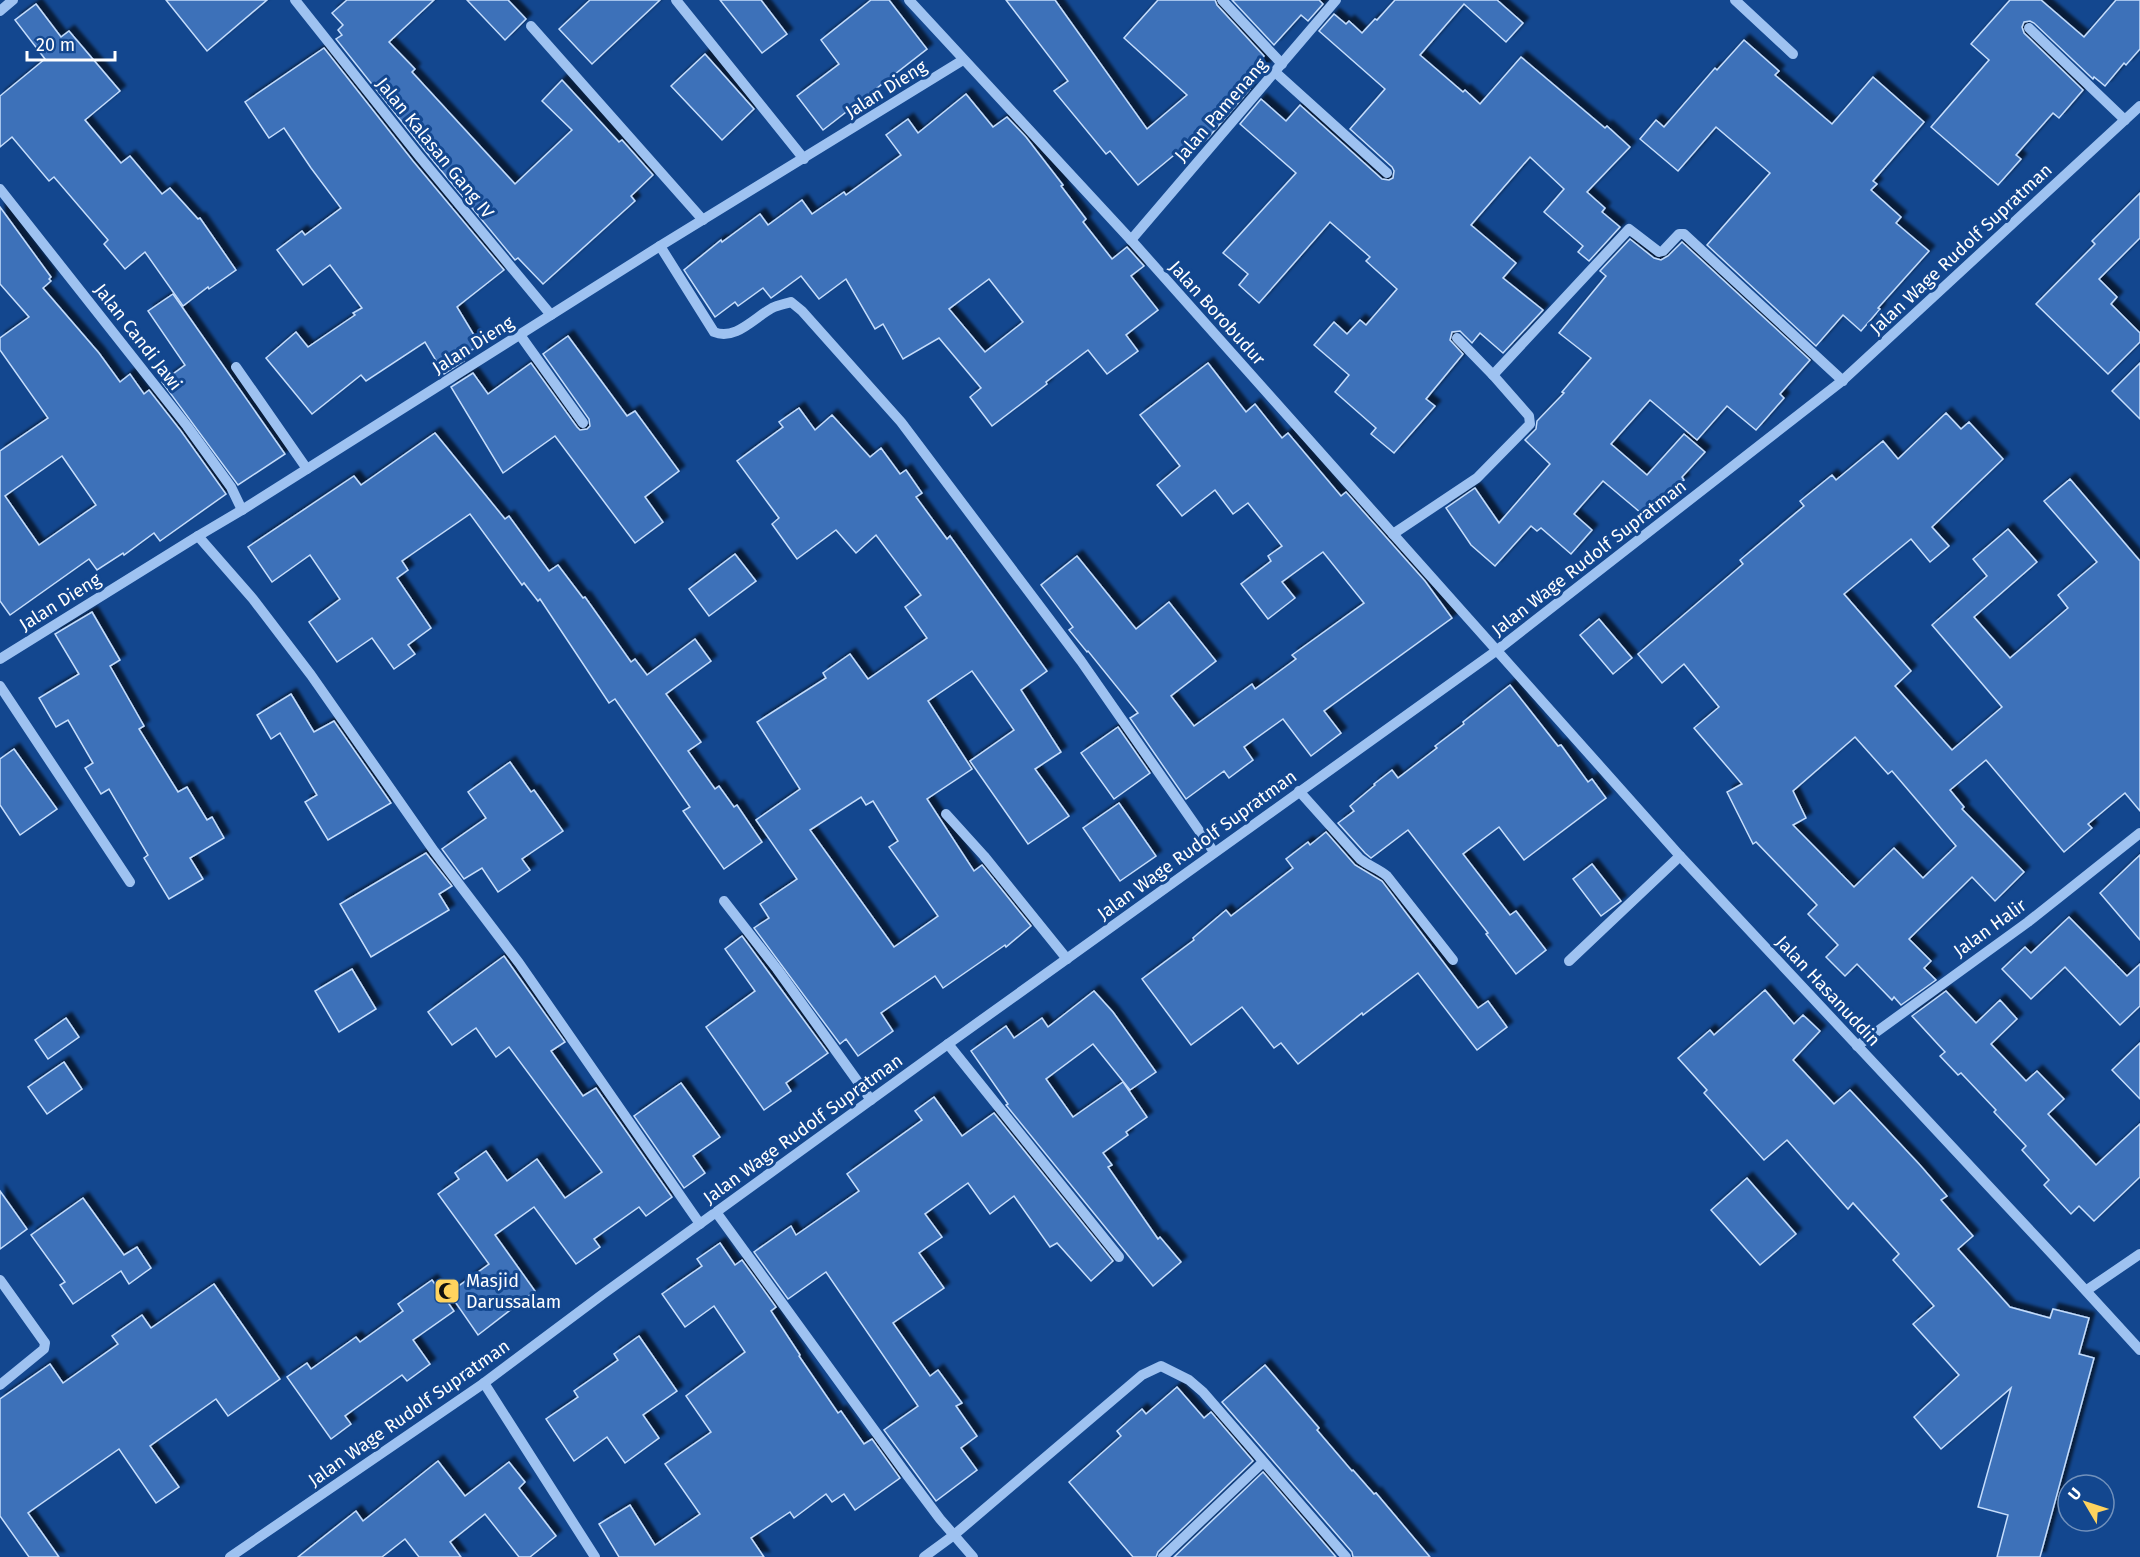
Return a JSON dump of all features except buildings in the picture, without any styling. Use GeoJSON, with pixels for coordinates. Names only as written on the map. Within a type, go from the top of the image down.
{"type":"FeatureCollection","features":[{"type":"Feature","properties":{"kind":"street"},"geometry":{"type":"LineString","coordinates":[[0,11],[13,0]]}},
{"type":"Feature","properties":{"kind":"street","name":"Jalan Kalasan Gang IV"},"geometry":{"type":"LineString","coordinates":[[295,0],[418,156],[551,315]]}},
{"type":"Feature","properties":{"kind":"street"},"geometry":{"type":"LineString","coordinates":[[676,0],[804,159]]}},
{"type":"Feature","properties":{"kind":"street","name":"Jalan Borobudur"},"geometry":{"type":"LineString","coordinates":[[909,0],[1131,240],[1497,651]]}},
{"type":"Feature","properties":{"kind":"street"},"geometry":{"type":"LineString","coordinates":[[1222,0],[1279,68],[1387,173]]}},
{"type":"Feature","properties":{"kind":"street","name":"Jalan Pamenang"},"geometry":{"type":"LineString","coordinates":[[1131,240],[1336,0]]}},
{"type":"Feature","properties":{"kind":"street"},"geometry":{"type":"LineString","coordinates":[[1735,0],[1793,54]]}},
{"type":"Feature","properties":{"kind":"street"},"geometry":{"type":"LineString","coordinates":[[531,26],[703,220]]}},
{"type":"Feature","properties":{"kind":"street"},"geometry":{"type":"LineString","coordinates":[[2029,28],[2125,120]]}},
{"type":"Feature","properties":{"kind":"street","name":"Jalan Dieng"},"geometry":{"type":"LineString","coordinates":[[0,659],[242,510],[660,246],[963,60]]}},
{"type":"Feature","properties":{"kind":"street","name":"Jalan Wage Rudolf Supratman"},"geometry":{"type":"LineString","coordinates":[[230,1557],[484,1383],[948,1044],[1497,651],[1843,381],[2140,106]]}},
{"type":"Feature","properties":{"kind":"street","name":"Jalan Candi Jawi"},"geometry":{"type":"LineString","coordinates":[[0,189],[187,426],[231,487],[242,510]]}},
{"type":"Feature","properties":{"kind":"street"},"geometry":{"type":"LineString","coordinates":[[1493,375],[1629,229],[1659,252],[1663,252],[1679,234],[1684,234],[1843,381]]}},
{"type":"Feature","properties":{"kind":"street"},"geometry":{"type":"LineString","coordinates":[[660,246],[714,332],[722,335],[733,333],[775,306],[791,302],[802,311],[901,422],[1081,661],[1214,852]]}},
{"type":"Feature","properties":{"kind":"street"},"geometry":{"type":"LineString","coordinates":[[520,334],[583,423]]}},
{"type":"Feature","properties":{"kind":"street"},"geometry":{"type":"LineString","coordinates":[[1393,534],[1477,478],[1530,424],[1529,416],[1458,338]]}},
{"type":"Feature","properties":{"kind":"street"},"geometry":{"type":"LineString","coordinates":[[236,367],[307,469]]}},
{"type":"Feature","properties":{"kind":"street"},"geometry":{"type":"LineString","coordinates":[[198,536],[253,598],[311,675],[434,851],[519,963],[700,1224]]}},
{"type":"Feature","properties":{"kind":"street","name":"Jalan Hasanuddin"},"geometry":{"type":"LineString","coordinates":[[1497,651],[1680,856],[2087,1290],[2140,1350]]}},
{"type":"Feature","properties":{"kind":"street"},"geometry":{"type":"LineString","coordinates":[[0,686],[130,882]]}},
{"type":"Feature","properties":{"kind":"street"},"geometry":{"type":"LineString","coordinates":[[1299,791],[1360,860],[1387,876],[1453,960]]}},
{"type":"Feature","properties":{"kind":"street"},"geometry":{"type":"LineString","coordinates":[[946,814],[984,856],[1066,959]]}},
{"type":"Feature","properties":{"kind":"street","name":"Jalan Halir"},"geometry":{"type":"LineString","coordinates":[[1857,1046],[2028,922],[2140,833]]}},
{"type":"Feature","properties":{"kind":"street"},"geometry":{"type":"LineString","coordinates":[[1569,961],[1680,856]]}},
{"type":"Feature","properties":{"kind":"street"},"geometry":{"type":"LineString","coordinates":[[724,901],[777,969],[871,1100]]}},
{"type":"Feature","properties":{"kind":"street"},"geometry":{"type":"LineString","coordinates":[[948,1044],[1119,1257]]}},
{"type":"Feature","properties":{"kind":"street"},"geometry":{"type":"LineString","coordinates":[[716,1212],[940,1519],[973,1557]]}},
{"type":"Feature","properties":{"kind":"street"},"geometry":{"type":"LineString","coordinates":[[2087,1290],[2140,1254]]}},
{"type":"Feature","properties":{"kind":"street"},"geometry":{"type":"LineString","coordinates":[[0,1280],[45,1343],[44,1349],[0,1385]]}},
{"type":"Feature","properties":{"kind":"street"},"geometry":{"type":"LineString","coordinates":[[924,1557],[954,1535],[1142,1375],[1161,1366],[1189,1380],[1203,1392],[1347,1557]]}},
{"type":"Feature","properties":{"kind":"street"},"geometry":{"type":"LineString","coordinates":[[484,1383],[596,1557]]}},
{"type":"Feature","properties":{"kind":"street"},"geometry":{"type":"LineString","coordinates":[[1163,1557],[1263,1462]]}},
{"type":"Feature","properties":{"kind":"place","name":"Masjid Darussalam"},"geometry":{"type":"Point","coordinates":[447,1291]}}]}
